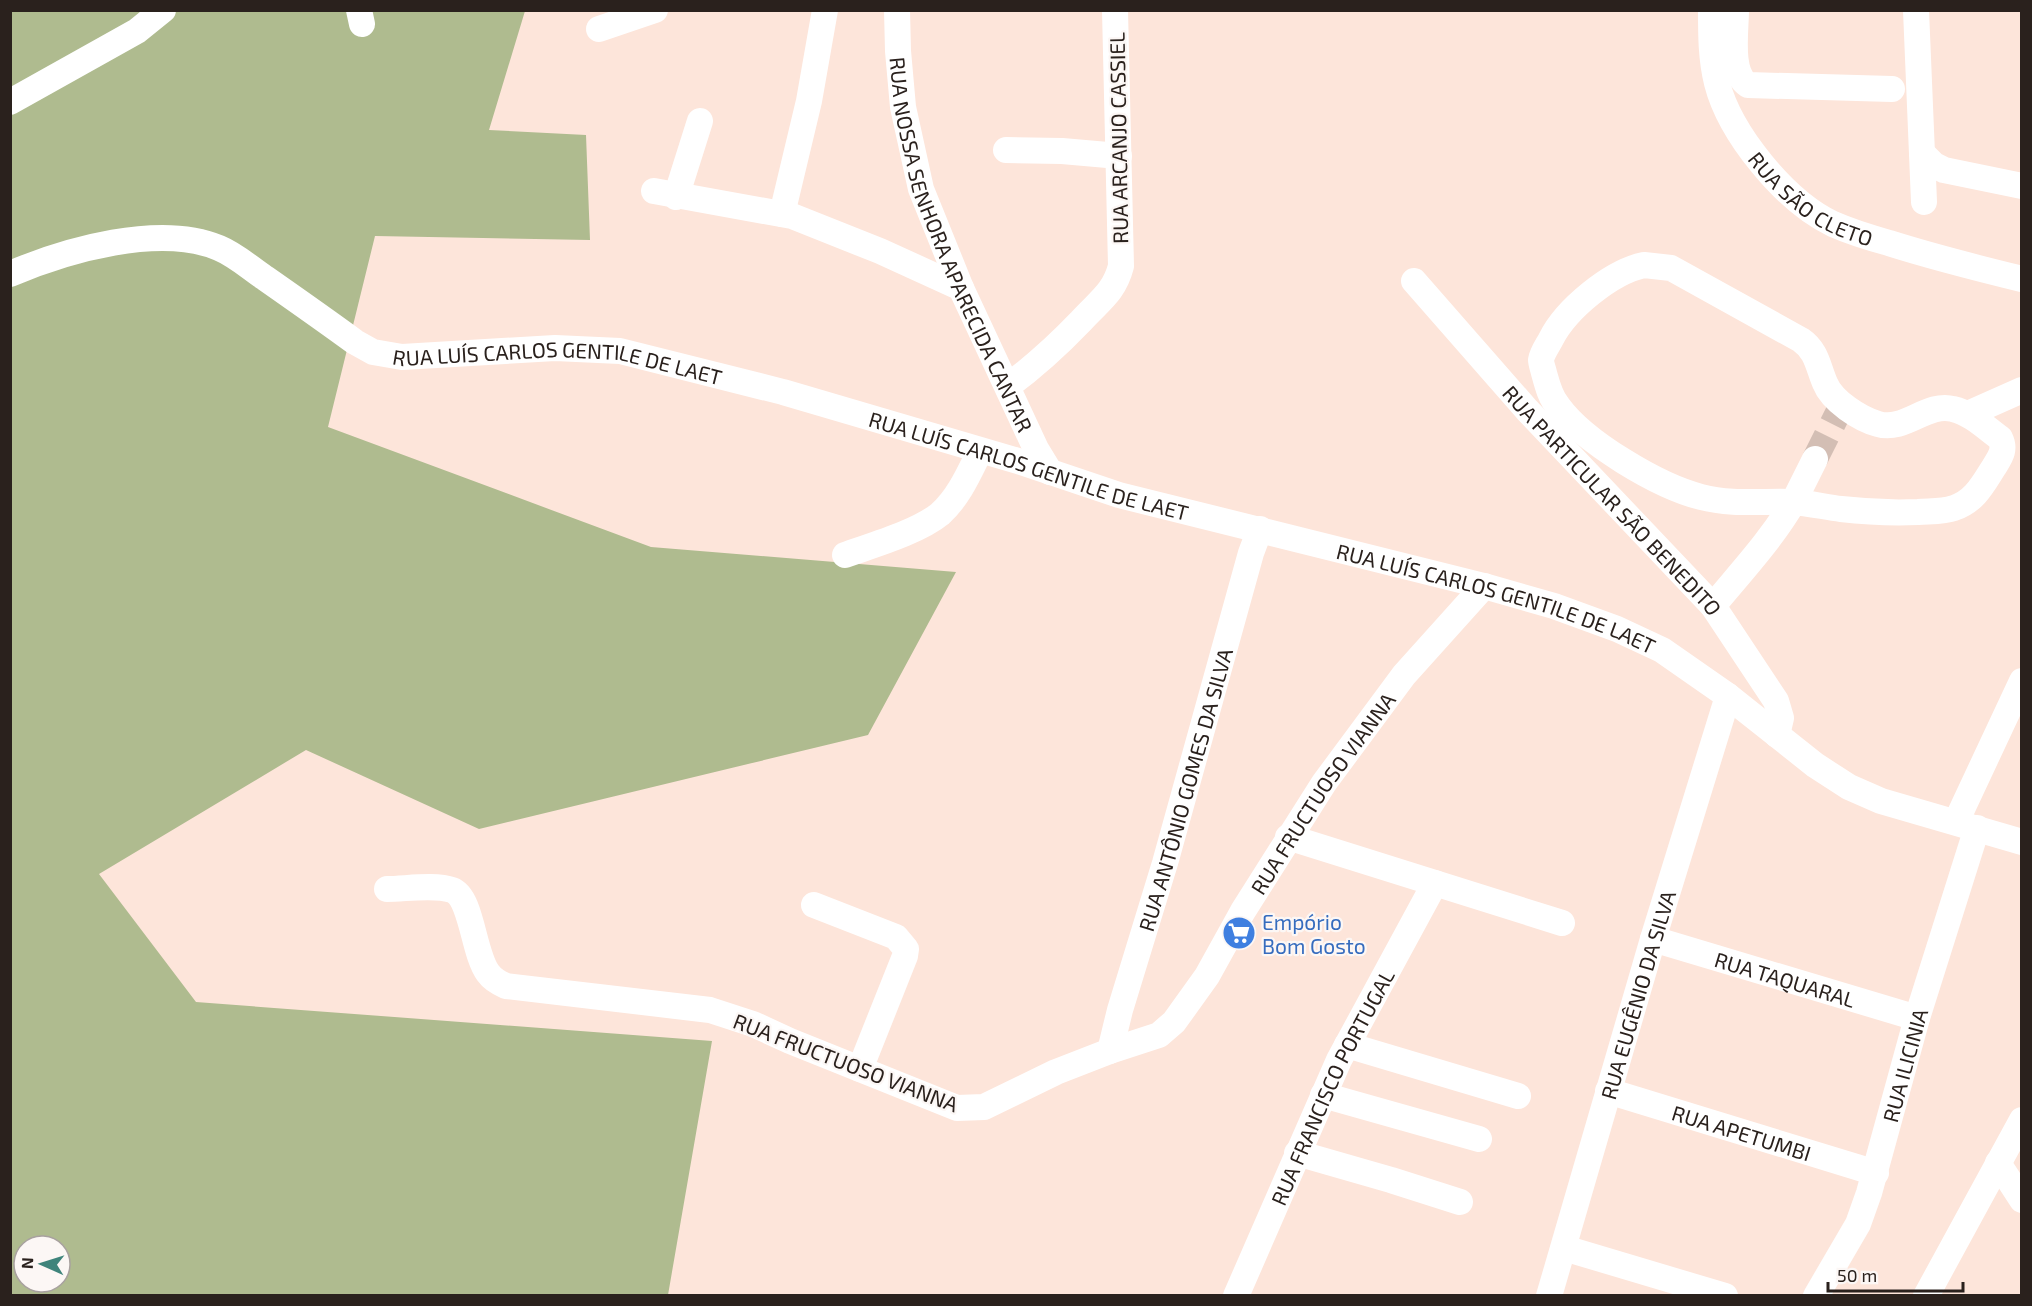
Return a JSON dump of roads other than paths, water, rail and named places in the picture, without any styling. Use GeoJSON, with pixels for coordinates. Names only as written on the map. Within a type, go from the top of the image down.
{"type":"FeatureCollection","features":[{"type":"Feature","properties":{"kind":"street"},"geometry":{"type":"LineString","coordinates":[[10,102],[137,31],[163,10]]}},
{"type":"Feature","properties":{"kind":"street"},"geometry":{"type":"LineString","coordinates":[[599,29],[655,10]]}},
{"type":"Feature","properties":{"kind":"street"},"geometry":{"type":"LineString","coordinates":[[782,214],[809,100],[825,10]]}},
{"type":"Feature","properties":{"kind":"street","name":"RUA NOSSA SENHORA APARECIDA CANTAR"},"geometry":{"type":"LineString","coordinates":[[897,10],[897,51],[903,107],[916,173],[961,288],[1036,449],[1050,472]]}},
{"type":"Feature","properties":{"kind":"street","name":"RUA ARCANJO CASSIEL"},"geometry":{"type":"LineString","coordinates":[[1008,386],[1053,351],[1103,300],[1117,281],[1121,266],[1115,10]]}},
{"type":"Feature","properties":{"kind":"street","name":"RUA SÃO CLETO"},"geometry":{"type":"LineString","coordinates":[[1712,10],[1712,61],[1717,84],[1728,114],[1740,136],[1783,186],[1811,210],[1833,224],[1850,231],[1928,255],[2022,279]]}},
{"type":"Feature","properties":{"kind":"street"},"geometry":{"type":"LineString","coordinates":[[1736,10],[1736,65],[1742,82],[1748,86],[1906,89]]}},
{"type":"Feature","properties":{"kind":"street"},"geometry":{"type":"LineString","coordinates":[[1916,10],[1906,89],[1922,153],[1924,202]]}},
{"type":"Feature","properties":{"kind":"street"},"geometry":{"type":"LineString","coordinates":[[700,121],[665,194],[782,214],[802,220],[861,243],[961,288]]}},
{"type":"Feature","properties":{"kind":"street"},"geometry":{"type":"LineString","coordinates":[[1006,150],[1119,156]]}},
{"type":"Feature","properties":{"kind":"street"},"geometry":{"type":"LineString","coordinates":[[1922,153],[1934,165],[1944,170],[2022,186]]}},
{"type":"Feature","properties":{"kind":"street","name":"RUA LUÍS CARLOS GENTILE DE LAET"},"geometry":{"type":"LineString","coordinates":[[10,274],[58,257],[111,243],[180,240],[199,242],[232,255],[355,342],[387,356],[420,357],[555,348],[620,351],[783,392],[1119,495],[1484,586],[1554,606],[1617,629],[1662,650],[1728,696],[1815,765],[1849,787],[1881,801],[2022,842]]}},
{"type":"Feature","properties":{"kind":"street"},"geometry":{"type":"LineString","coordinates":[[1527,410],[1541,360],[1556,330],[1572,310],[1608,281],[1634,267],[1656,265],[1671,268],[1807,344],[1817,360],[1825,384],[1841,407],[1877,424],[1890,426],[1946,408],[1955,409],[1968,414],[2000,438],[2003,449],[1980,490],[1968,502],[1953,508],[1935,511],[1890,513],[1793,502],[1738,502],[1702,498],[1673,487],[1613,455],[1572,423],[1556,405],[1547,386],[1541,360]]}},
{"type":"Feature","properties":{"kind":"street","name":"RUA PARTICULAR SÃO BENEDITO"},"geometry":{"type":"LineString","coordinates":[[1414,282],[1527,410],[1713,606],[1776,701],[1781,718],[1777,735]]}},
{"type":"Feature","properties":{"kind":"street"},"geometry":{"type":"LineString","coordinates":[[1968,414],[2022,390]]}},
{"type":"Feature","properties":{"kind":"street"},"geometry":{"type":"LineString","coordinates":[[845,555],[892,538],[939,514],[954,499],[980,451]]}},
{"type":"Feature","properties":{"kind":"street"},"geometry":{"type":"LineString","coordinates":[[1713,606],[1752,560],[1793,502],[1815,459]]}},
{"type":"Feature","properties":{"kind":"street","name":"RUA ANTÔNIO GOMES DA SILVA"},"geometry":{"type":"LineString","coordinates":[[1110,1051],[1248,564],[1260,529]]}},
{"type":"Feature","properties":{"kind":"street","name":"RUA FRUCTUOSO VIANNA"},"geometry":{"type":"LineString","coordinates":[[387,889],[454,890],[463,898],[484,968],[495,981],[507,986],[710,1010],[753,1024],[957,1108],[984,1107],[1056,1072],[1159,1035],[1174,1022],[1208,976],[1243,911],[1324,783],[1404,675],[1484,586]]}},
{"type":"Feature","properties":{"kind":"street","name":"RUA ILICINIA"},"geometry":{"type":"LineString","coordinates":[[1816,1296],[1858,1224],[1876,1173],[1966,825],[2022,681]]}},
{"type":"Feature","properties":{"kind":"street","name":"RUA EUGÊNIO DA SILVA"},"geometry":{"type":"LineString","coordinates":[[1549,1296],[1653,939],[1728,696]]}},
{"type":"Feature","properties":{"kind":"street"},"geometry":{"type":"LineString","coordinates":[[1288,837],[1562,923]]}},
{"type":"Feature","properties":{"kind":"street","name":"RUA FRANCISCO PORTUGAL"},"geometry":{"type":"LineString","coordinates":[[1236,1296],[1297,1153],[1347,1045],[1435,884]]}},
{"type":"Feature","properties":{"kind":"street"},"geometry":{"type":"LineString","coordinates":[[814,905],[896,937],[906,949],[860,1069]]}},
{"type":"Feature","properties":{"kind":"street","name":"RUA TAQUARAL"},"geometry":{"type":"LineString","coordinates":[[1653,939],[1917,1018]]}},
{"type":"Feature","properties":{"kind":"street"},"geometry":{"type":"LineString","coordinates":[[1347,1045],[1518,1096]]}},
{"type":"Feature","properties":{"kind":"street","name":"RUA APETUMBI"},"geometry":{"type":"LineString","coordinates":[[1608,1091],[1876,1173]]}},
{"type":"Feature","properties":{"kind":"street"},"geometry":{"type":"LineString","coordinates":[[1323,1095],[1479,1139]]}},
{"type":"Feature","properties":{"kind":"street"},"geometry":{"type":"LineString","coordinates":[[1926,1296],[2022,1120]]}},
{"type":"Feature","properties":{"kind":"street"},"geometry":{"type":"LineString","coordinates":[[1297,1153],[1460,1202]]}},
{"type":"Feature","properties":{"kind":"street"},"geometry":{"type":"LineString","coordinates":[[1998,1163],[2022,1200]]}},
{"type":"Feature","properties":{"kind":"street"},"geometry":{"type":"LineString","coordinates":[[1564,1248],[1725,1296]]}},
{"type":"Feature","properties":{"kind":"tunnel"},"geometry":{"type":"LineString","coordinates":[[1815,459],[1840,409]]}},
{"type":"Feature","properties":{"kind":"place","name":"Empório Bom Gosto"},"geometry":{"type":"Point","coordinates":[1239,933]}}]}
